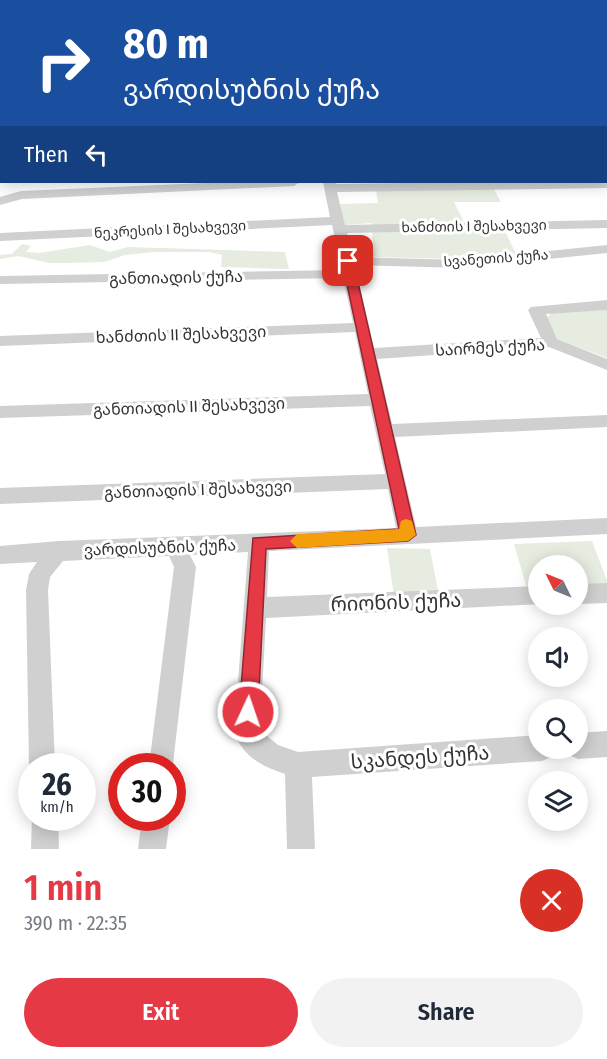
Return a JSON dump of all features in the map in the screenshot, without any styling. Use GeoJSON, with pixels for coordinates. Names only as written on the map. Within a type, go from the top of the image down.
{"type":"FeatureCollection","features":[{"type":"Feature","properties":{"kind":"street"},"geometry":{"type":"LineString","coordinates":[[0,201],[21,195],[273,183]]}},
{"type":"Feature","properties":{"kind":"street"},"geometry":{"type":"LineString","coordinates":[[408,535],[330,185],[607,184]]}},
{"type":"Feature","properties":{"kind":"street","name":"ხანძთის I შესახვევი"},"geometry":{"type":"LineString","coordinates":[[340,225],[607,224]]}},
{"type":"Feature","properties":{"kind":"street","name":"ნეკრესის I შესახვევი"},"geometry":{"type":"LineString","coordinates":[[0,237],[340,225]]}},
{"type":"Feature","properties":{"kind":"street","name":"სვანეთის ქუჩა"},"geometry":{"type":"LineString","coordinates":[[349,267],[461,264],[607,249]]}},
{"type":"Feature","properties":{"kind":"street","name":"განთიადის ქუჩა"},"geometry":{"type":"LineString","coordinates":[[0,280],[349,267]]}},
{"type":"Feature","properties":{"kind":"street"},"geometry":{"type":"LineString","coordinates":[[551,342],[536,310],[607,305]]}},
{"type":"Feature","properties":{"kind":"street","name":"ხანძთის II შესახვევი"},"geometry":{"type":"LineString","coordinates":[[0,341],[363,327]]}},
{"type":"Feature","properties":{"kind":"street","name":"საირმეს ქუჩა"},"geometry":{"type":"LineString","coordinates":[[369,354],[551,342],[607,365]]}},
{"type":"Feature","properties":{"kind":"street","name":"განთიადის II შესახვევი"},"geometry":{"type":"LineString","coordinates":[[0,412],[379,400]]}},
{"type":"Feature","properties":{"kind":"street"},"geometry":{"type":"LineString","coordinates":[[386,431],[607,421]]}},
{"type":"Feature","properties":{"kind":"street","name":"განთიადის I შესახვევი"},"geometry":{"type":"LineString","coordinates":[[0,496],[397,481]]}},
{"type":"Feature","properties":{"kind":"street","name":"ვარდისუბნის ქუჩა"},"geometry":{"type":"LineString","coordinates":[[0,555],[59,550],[607,526]]}},
{"type":"Feature","properties":{"kind":"street"},"geometry":{"type":"LineString","coordinates":[[259,543],[247,733],[253,745],[265,755],[298,765],[301,849]]}},
{"type":"Feature","properties":{"kind":"street"},"geometry":{"type":"LineString","coordinates":[[164,753],[185,567],[175,546]]}},
{"type":"Feature","properties":{"kind":"street"},"geometry":{"type":"LineString","coordinates":[[42,753],[37,590],[40,574],[59,550]]}},
{"type":"Feature","properties":{"kind":"street"},"geometry":{"type":"LineString","coordinates":[[588,594],[607,593]]}},
{"type":"Feature","properties":{"kind":"street","name":"რიონის ქუჩა"},"geometry":{"type":"LineString","coordinates":[[254,608],[528,596]]}},
{"type":"Feature","properties":{"kind":"street"},"geometry":{"type":"LineString","coordinates":[[588,745],[607,744]]}},
{"type":"Feature","properties":{"kind":"street","name":"სკანდეს ქუჩა"},"geometry":{"type":"LineString","coordinates":[[298,765],[528,749]]}},
{"type":"Feature","properties":{"kind":"street"},"geometry":{"type":"LineString","coordinates":[[44,831],[45,849]]}},
{"type":"Feature","properties":{"kind":"street"},"geometry":{"type":"LineString","coordinates":[[152,849],[154,831]]}},
{"type":"Feature","properties":{"kind":"shaded area"},"geometry":{"type":"Polygon","coordinates":[[[491,183],[501,202],[454,202],[464,222],[500,221],[516,254],[457,259],[373,257],[372,223],[343,225],[338,204],[378,203],[375,185],[491,183]]]}},
{"type":"Feature","properties":{"kind":"shaded area"},"geometry":{"type":"Polygon","coordinates":[[[22,244],[31,246],[26,252],[39,253],[90,245],[110,252],[128,247],[285,252],[289,269],[221,267],[222,255],[210,252],[154,252],[125,255],[104,262],[49,263],[18,256],[0,259],[0,255],[12,254],[22,244]]]}},
{"type":"Feature","properties":{"kind":"shaded area"},"geometry":{"type":"Polygon","coordinates":[[[607,310],[607,358],[557,339],[545,320],[552,312],[607,310]]]}},
{"type":"Feature","properties":{"kind":"shaded area"},"geometry":{"type":"Polygon","coordinates":[[[592,541],[607,581],[607,589],[588,590],[588,555],[528,555],[528,592],[514,544],[592,541]]]}},
{"type":"Feature","properties":{"kind":"shaded area"},"geometry":{"type":"Polygon","coordinates":[[[387,548],[430,549],[439,596],[394,596],[387,548]]]}},
{"type":"Feature","properties":{"kind":"slow traffic"},"geometry":{"type":"LineString","coordinates":[[297,541],[408,535],[406,526]]}},
{"type":"Feature","properties":{"kind":"route"},"geometry":{"type":"LineString","coordinates":[[248,712],[259,543],[408,535],[348,261]]}}]}
